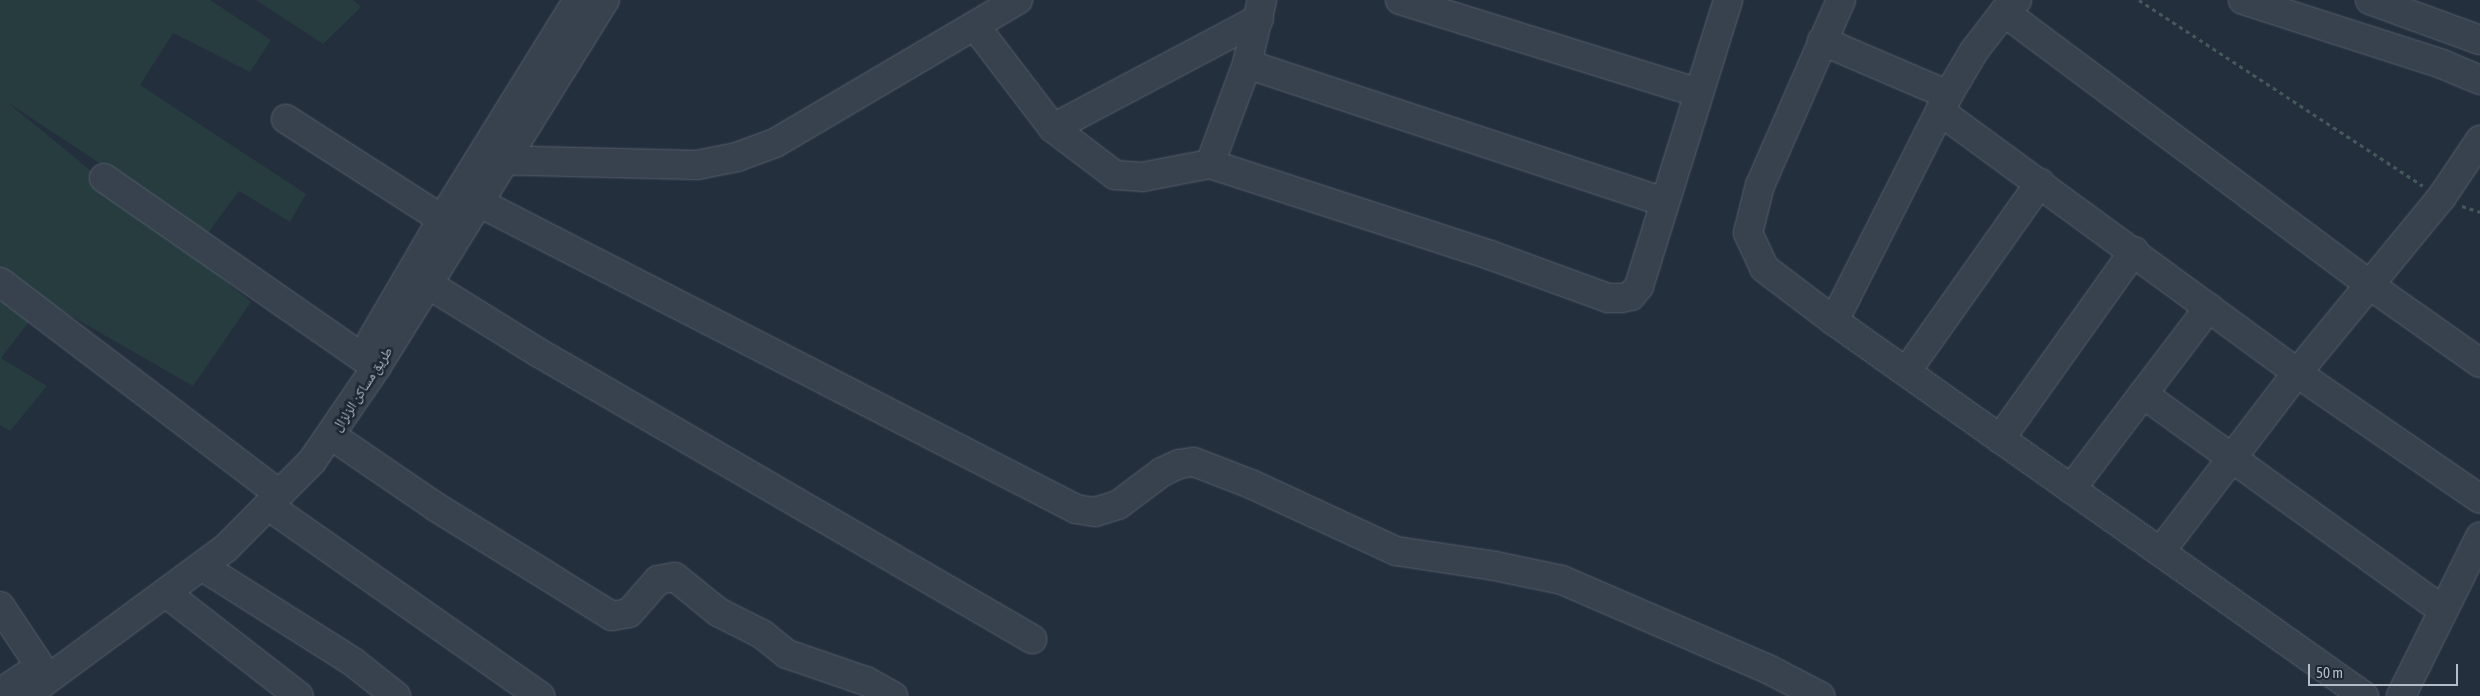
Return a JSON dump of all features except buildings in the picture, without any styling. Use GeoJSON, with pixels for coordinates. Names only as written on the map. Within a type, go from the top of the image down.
{"type":"FeatureCollection","features":[{"type":"Feature","properties":{"kind":"street","name":"طريق مساكن الزلزال"},"geometry":{"type":"LineString","coordinates":[[20,692],[203,567],[332,436],[478,202],[491,160],[578,0]]}},
{"type":"Feature","properties":{"kind":"street","name":"طريق مساكن الزلزال"},"geometry":{"type":"LineString","coordinates":[[20,692],[40,666],[161,584],[270,498],[331,412],[442,219],[491,160],[606,0]]}},
{"type":"Feature","properties":{"kind":"street"},"geometry":{"type":"LineString","coordinates":[[491,160],[697,164],[737,157],[775,143],[1018,0]]}},
{"type":"Feature","properties":{"kind":"street"},"geometry":{"type":"LineString","coordinates":[[1400,0],[1698,93]]}},
{"type":"Feature","properties":{"kind":"street"},"geometry":{"type":"LineString","coordinates":[[975,26],[1053,128],[1115,175],[1142,177],[1210,164],[1481,252],[1608,298],[1631,296],[1639,286],[1728,0]]}},
{"type":"Feature","properties":{"kind":"street"},"geometry":{"type":"LineString","coordinates":[[1840,0],[1760,185],[1748,233],[1764,268],[1834,321],[2364,696]]}},
{"type":"Feature","properties":{"kind":"street"},"geometry":{"type":"LineString","coordinates":[[2243,0],[2442,64],[2480,80]]}},
{"type":"Feature","properties":{"kind":"street"},"geometry":{"type":"LineString","coordinates":[[2370,0],[2480,40]]}},
{"type":"Feature","properties":{"kind":"street"},"geometry":{"type":"LineString","coordinates":[[1834,321],[1944,103],[1974,52],[2011,6],[2371,286],[2480,363]]}},
{"type":"Feature","properties":{"kind":"street"},"geometry":{"type":"LineString","coordinates":[[1053,128],[1261,10]]}},
{"type":"Feature","properties":{"kind":"street"},"geometry":{"type":"LineString","coordinates":[[1210,164],[1247,64],[1261,10]]}},
{"type":"Feature","properties":{"kind":"street"},"geometry":{"type":"LineString","coordinates":[[1822,41],[1944,103],[2040,183],[2297,373],[2480,499]]}},
{"type":"Feature","properties":{"kind":"street"},"geometry":{"type":"LineString","coordinates":[[1247,64],[1664,202]]}},
{"type":"Feature","properties":{"kind":"street"},"geometry":{"type":"LineString","coordinates":[[286,119],[442,219]]}},
{"type":"Feature","properties":{"kind":"street"},"geometry":{"type":"LineString","coordinates":[[2160,552],[2297,373],[2371,286],[2441,198],[2480,140]]}},
{"type":"Feature","properties":{"kind":"street"},"geometry":{"type":"LineString","coordinates":[[104,178],[362,357]]}},
{"type":"Feature","properties":{"kind":"street"},"geometry":{"type":"LineString","coordinates":[[1906,372],[2040,183]]}},
{"type":"Feature","properties":{"kind":"street"},"geometry":{"type":"LineString","coordinates":[[478,202],[1076,509],[1095,512],[1118,505],[1162,472],[1179,464],[1194,462],[1251,484],[1396,551],[1495,566],[1562,580],[1768,669],[1820,696]]}},
{"type":"Feature","properties":{"kind":"street"},"geometry":{"type":"LineString","coordinates":[[2000,439],[2134,251]]}},
{"type":"Feature","properties":{"kind":"street"},"geometry":{"type":"LineString","coordinates":[[0,282],[270,498],[540,696]]}},
{"type":"Feature","properties":{"kind":"street"},"geometry":{"type":"LineString","coordinates":[[428,284],[541,354],[1032,639]]}},
{"type":"Feature","properties":{"kind":"street"},"geometry":{"type":"LineString","coordinates":[[2071,489],[2210,307]]}},
{"type":"Feature","properties":{"kind":"street"},"geometry":{"type":"LineString","coordinates":[[2143,394],[2443,610]]}},
{"type":"Feature","properties":{"kind":"street"},"geometry":{"type":"LineString","coordinates":[[332,436],[436,507],[612,616],[629,613],[658,580],[675,577],[718,612],[762,634],[787,654],[866,681],[893,696]]}},
{"type":"Feature","properties":{"kind":"street"},"geometry":{"type":"LineString","coordinates":[[2401,696],[2443,610],[2476,555]]}},
{"type":"Feature","properties":{"kind":"street"},"geometry":{"type":"LineString","coordinates":[[203,567],[266,610],[317,638],[396,696]]}},
{"type":"Feature","properties":{"kind":"street"},"geometry":{"type":"LineString","coordinates":[[166,594],[299,696]]}},
{"type":"Feature","properties":{"kind":"street"},"geometry":{"type":"LineString","coordinates":[[0,606],[40,666]]}},
{"type":"Feature","properties":{"kind":"path"},"geometry":{"type":"LineString","coordinates":[[2139,0],[2441,198],[2480,212]]}},
{"type":"Feature","properties":{"kind":"green space"},"geometry":{"type":"Polygon","coordinates":[[[0,0],[210,0],[271,40],[250,72],[173,33],[140,85],[306,194],[290,222],[239,191],[207,234],[7,102],[251,302],[193,386],[45,301],[1,358],[47,386],[10,431],[0,425],[0,0]]]}},
{"type":"Feature","properties":{"kind":"green space"},"geometry":{"type":"Polygon","coordinates":[[[256,0],[353,0],[361,7],[323,44],[256,0]]]}}]}
